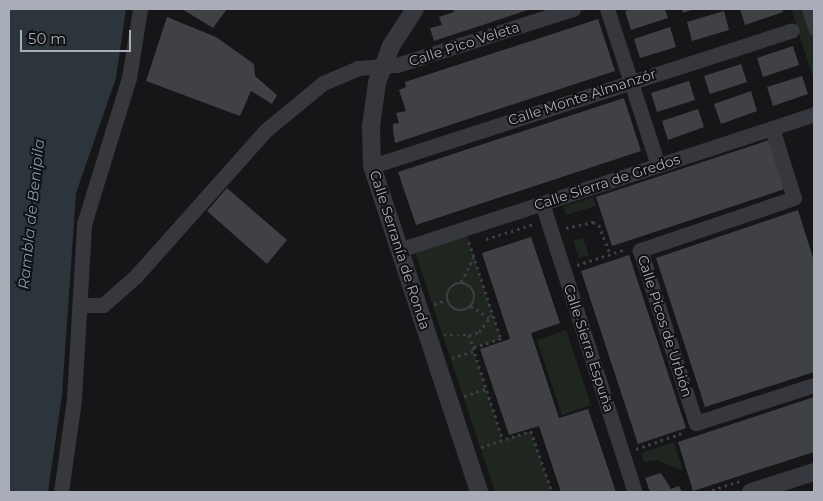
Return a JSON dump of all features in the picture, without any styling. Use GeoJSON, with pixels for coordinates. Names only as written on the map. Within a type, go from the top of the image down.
{"type":"FeatureCollection","features":[{"type":"Feature","properties":{"kind":"street"},"geometry":{"type":"LineString","coordinates":[[61,492],[74,399],[82,305],[84,224],[129,78],[140,9]]}},
{"type":"Feature","properties":{"kind":"street","name":"Calle Serranía de Ronda"},"geometry":{"type":"LineString","coordinates":[[414,9],[396,36],[382,66],[372,115],[372,166],[479,492]]}},
{"type":"Feature","properties":{"kind":"street","name":"Calle Pico Veleta"},"geometry":{"type":"LineString","coordinates":[[82,305],[103,305],[135,277],[266,130],[302,97],[346,72],[397,65],[573,9]]}},
{"type":"Feature","properties":{"kind":"street"},"geometry":{"type":"LineString","coordinates":[[607,9],[658,166]]}},
{"type":"Feature","properties":{"kind":"street"},"geometry":{"type":"LineString","coordinates":[[807,9],[814,30]]}},
{"type":"Feature","properties":{"kind":"street","name":"Calle Monte Almanzór"},"geometry":{"type":"LineString","coordinates":[[372,166],[792,30]]}},
{"type":"Feature","properties":{"kind":"street","name":"Calle Sierra de Gredos"},"geometry":{"type":"LineString","coordinates":[[399,250],[814,114]]}},
{"type":"Feature","properties":{"kind":"street","name":"Calle Picos de Urbión"},"geometry":{"type":"LineString","coordinates":[[772,128],[794,198],[640,250],[696,423],[814,385]]}},
{"type":"Feature","properties":{"kind":"street","name":"Calle Sierra Espuña"},"geometry":{"type":"LineString","coordinates":[[542,203],[635,492]]}},
{"type":"Feature","properties":{"kind":"street"},"geometry":{"type":"LineString","coordinates":[[751,492],[814,472]]}},
{"type":"Feature","properties":{"kind":"path"},"geometry":{"type":"LineString","coordinates":[[450,358],[501,339],[465,228]]}},
{"type":"Feature","properties":{"kind":"path"},"geometry":{"type":"LineString","coordinates":[[601,257],[610,254],[606,238]]}},
{"type":"Feature","properties":{"kind":"path"},"geometry":{"type":"LineString","coordinates":[[447,300],[451,286],[460,283],[474,257]]}},
{"type":"Feature","properties":{"kind":"path"},"geometry":{"type":"LineString","coordinates":[[447,300],[456,310],[463,311],[471,306],[474,291],[460,283]]}},
{"type":"Feature","properties":{"kind":"path"},"geometry":{"type":"LineString","coordinates":[[432,304],[447,300]]}},
{"type":"Feature","properties":{"kind":"path"},"geometry":{"type":"LineString","coordinates":[[471,306],[491,319]]}},
{"type":"Feature","properties":{"kind":"path"},"geometry":{"type":"LineString","coordinates":[[442,335],[469,335],[479,332],[493,314]]}},
{"type":"Feature","properties":{"kind":"path"},"geometry":{"type":"LineString","coordinates":[[469,335],[503,440]]}},
{"type":"Feature","properties":{"kind":"path"},"geometry":{"type":"LineString","coordinates":[[463,396],[486,390]]}},
{"type":"Feature","properties":{"kind":"path"},"geometry":{"type":"LineString","coordinates":[[480,448],[531,431],[552,492]]}},
{"type":"Feature","properties":{"kind":"path"},"geometry":{"type":"LineString","coordinates":[[637,458],[634,449],[680,433]]}},
{"type":"Feature","properties":{"kind":"shaded area"},"geometry":{"type":"Polygon","coordinates":[[[791,9],[814,9],[814,80],[791,9]]]}},
{"type":"Feature","properties":{"kind":"shaded area"},"geometry":{"type":"Polygon","coordinates":[[[593,197],[596,206],[566,215],[563,207],[593,197]]]}},
{"type":"Feature","properties":{"kind":"shaded area"},"geometry":{"type":"Polygon","coordinates":[[[467,235],[501,339],[473,349],[503,440],[531,431],[552,492],[495,492],[415,252],[467,235]]]}},
{"type":"Feature","properties":{"kind":"shaded area"},"geometry":{"type":"Polygon","coordinates":[[[583,238],[589,255],[579,258],[573,241],[583,238]]]}},
{"type":"Feature","properties":{"kind":"shaded area"},"geometry":{"type":"Polygon","coordinates":[[[566,330],[591,405],[562,415],[537,340],[566,330]]]}},
{"type":"Feature","properties":{"kind":"shaded area"},"geometry":{"type":"Polygon","coordinates":[[[674,442],[683,471],[657,460],[644,462],[641,453],[674,442]]]}},
{"type":"Feature","properties":{"kind":"water","name":"Rambla de Benipila"},"geometry":{"type":"Polygon","coordinates":[[[9,9],[126,9],[116,78],[76,193],[62,395],[48,492],[9,492],[9,9]]]}},
{"type":"Feature","properties":{"kind":"building"},"geometry":{"type":"Polygon","coordinates":[[[182,9],[227,9],[213,28],[182,9]]]}},
{"type":"Feature","properties":{"kind":"building"},"geometry":{"type":"Polygon","coordinates":[[[453,9],[531,9],[434,41],[430,28],[442,25],[439,17],[454,12],[453,9]]]}},
{"type":"Feature","properties":{"kind":"building"},"geometry":{"type":"Polygon","coordinates":[[[632,9],[665,9],[668,18],[631,30],[625,11],[632,9]]]}},
{"type":"Feature","properties":{"kind":"building"},"geometry":{"type":"Polygon","coordinates":[[[682,9],[694,9],[683,13],[682,9]]]}},
{"type":"Feature","properties":{"kind":"building"},"geometry":{"type":"Polygon","coordinates":[[[740,9],[782,9],[783,12],[745,25],[740,9]]]}},
{"type":"Feature","properties":{"kind":"building"},"geometry":{"type":"Polygon","coordinates":[[[724,11],[729,30],[692,41],[687,22],[724,11]]]}},
{"type":"Feature","properties":{"kind":"building"},"geometry":{"type":"Polygon","coordinates":[[[167,17],[216,37],[254,64],[255,76],[277,95],[272,104],[251,91],[240,116],[146,81],[167,17]]]}},
{"type":"Feature","properties":{"kind":"building"},"geometry":{"type":"Polygon","coordinates":[[[598,19],[615,71],[395,143],[393,124],[399,123],[396,113],[406,111],[399,90],[406,87],[405,82],[598,19]]]}},
{"type":"Feature","properties":{"kind":"building"},"geometry":{"type":"Polygon","coordinates":[[[670,27],[676,47],[640,58],[634,39],[670,27]]]}},
{"type":"Feature","properties":{"kind":"building"},"geometry":{"type":"Polygon","coordinates":[[[793,46],[799,65],[763,77],[757,58],[793,46]]]}},
{"type":"Feature","properties":{"kind":"building"},"geometry":{"type":"Polygon","coordinates":[[[741,64],[747,82],[710,94],[704,76],[741,64]]]}},
{"type":"Feature","properties":{"kind":"building"},"geometry":{"type":"Polygon","coordinates":[[[802,76],[808,94],[773,106],[767,87],[802,76]]]}},
{"type":"Feature","properties":{"kind":"building"},"geometry":{"type":"Polygon","coordinates":[[[689,81],[695,100],[657,112],[651,93],[689,81]]]}},
{"type":"Feature","properties":{"kind":"building"},"geometry":{"type":"Polygon","coordinates":[[[751,91],[757,111],[721,124],[714,104],[751,91]]]}},
{"type":"Feature","properties":{"kind":"building"},"geometry":{"type":"Polygon","coordinates":[[[624,98],[641,151],[416,225],[398,172],[624,98]]]}},
{"type":"Feature","properties":{"kind":"building"},"geometry":{"type":"Polygon","coordinates":[[[698,109],[704,127],[668,140],[662,121],[698,109]]]}},
{"type":"Feature","properties":{"kind":"building"},"geometry":{"type":"Polygon","coordinates":[[[769,140],[785,189],[612,246],[596,197],[769,140]]]}},
{"type":"Feature","properties":{"kind":"building"},"geometry":{"type":"Polygon","coordinates":[[[227,188],[287,240],[267,264],[207,211],[227,188]]]}},
{"type":"Feature","properties":{"kind":"building"},"geometry":{"type":"Polygon","coordinates":[[[798,210],[814,261],[814,372],[705,407],[656,258],[798,210]]]}},
{"type":"Feature","properties":{"kind":"building"},"geometry":{"type":"Polygon","coordinates":[[[531,237],[560,323],[531,333],[559,418],[588,409],[616,492],[561,492],[539,426],[509,435],[480,349],[510,339],[482,253],[531,237]]]}},
{"type":"Feature","properties":{"kind":"building"},"geometry":{"type":"Polygon","coordinates":[[[629,255],[686,428],[638,444],[581,271],[629,255]]]}},
{"type":"Feature","properties":{"kind":"building"},"geometry":{"type":"Polygon","coordinates":[[[814,397],[814,452],[693,491],[678,442],[814,397]]]}},
{"type":"Feature","properties":{"kind":"building"},"geometry":{"type":"Polygon","coordinates":[[[661,473],[671,489],[679,486],[682,492],[650,492],[645,478],[661,473]]]}}]}
